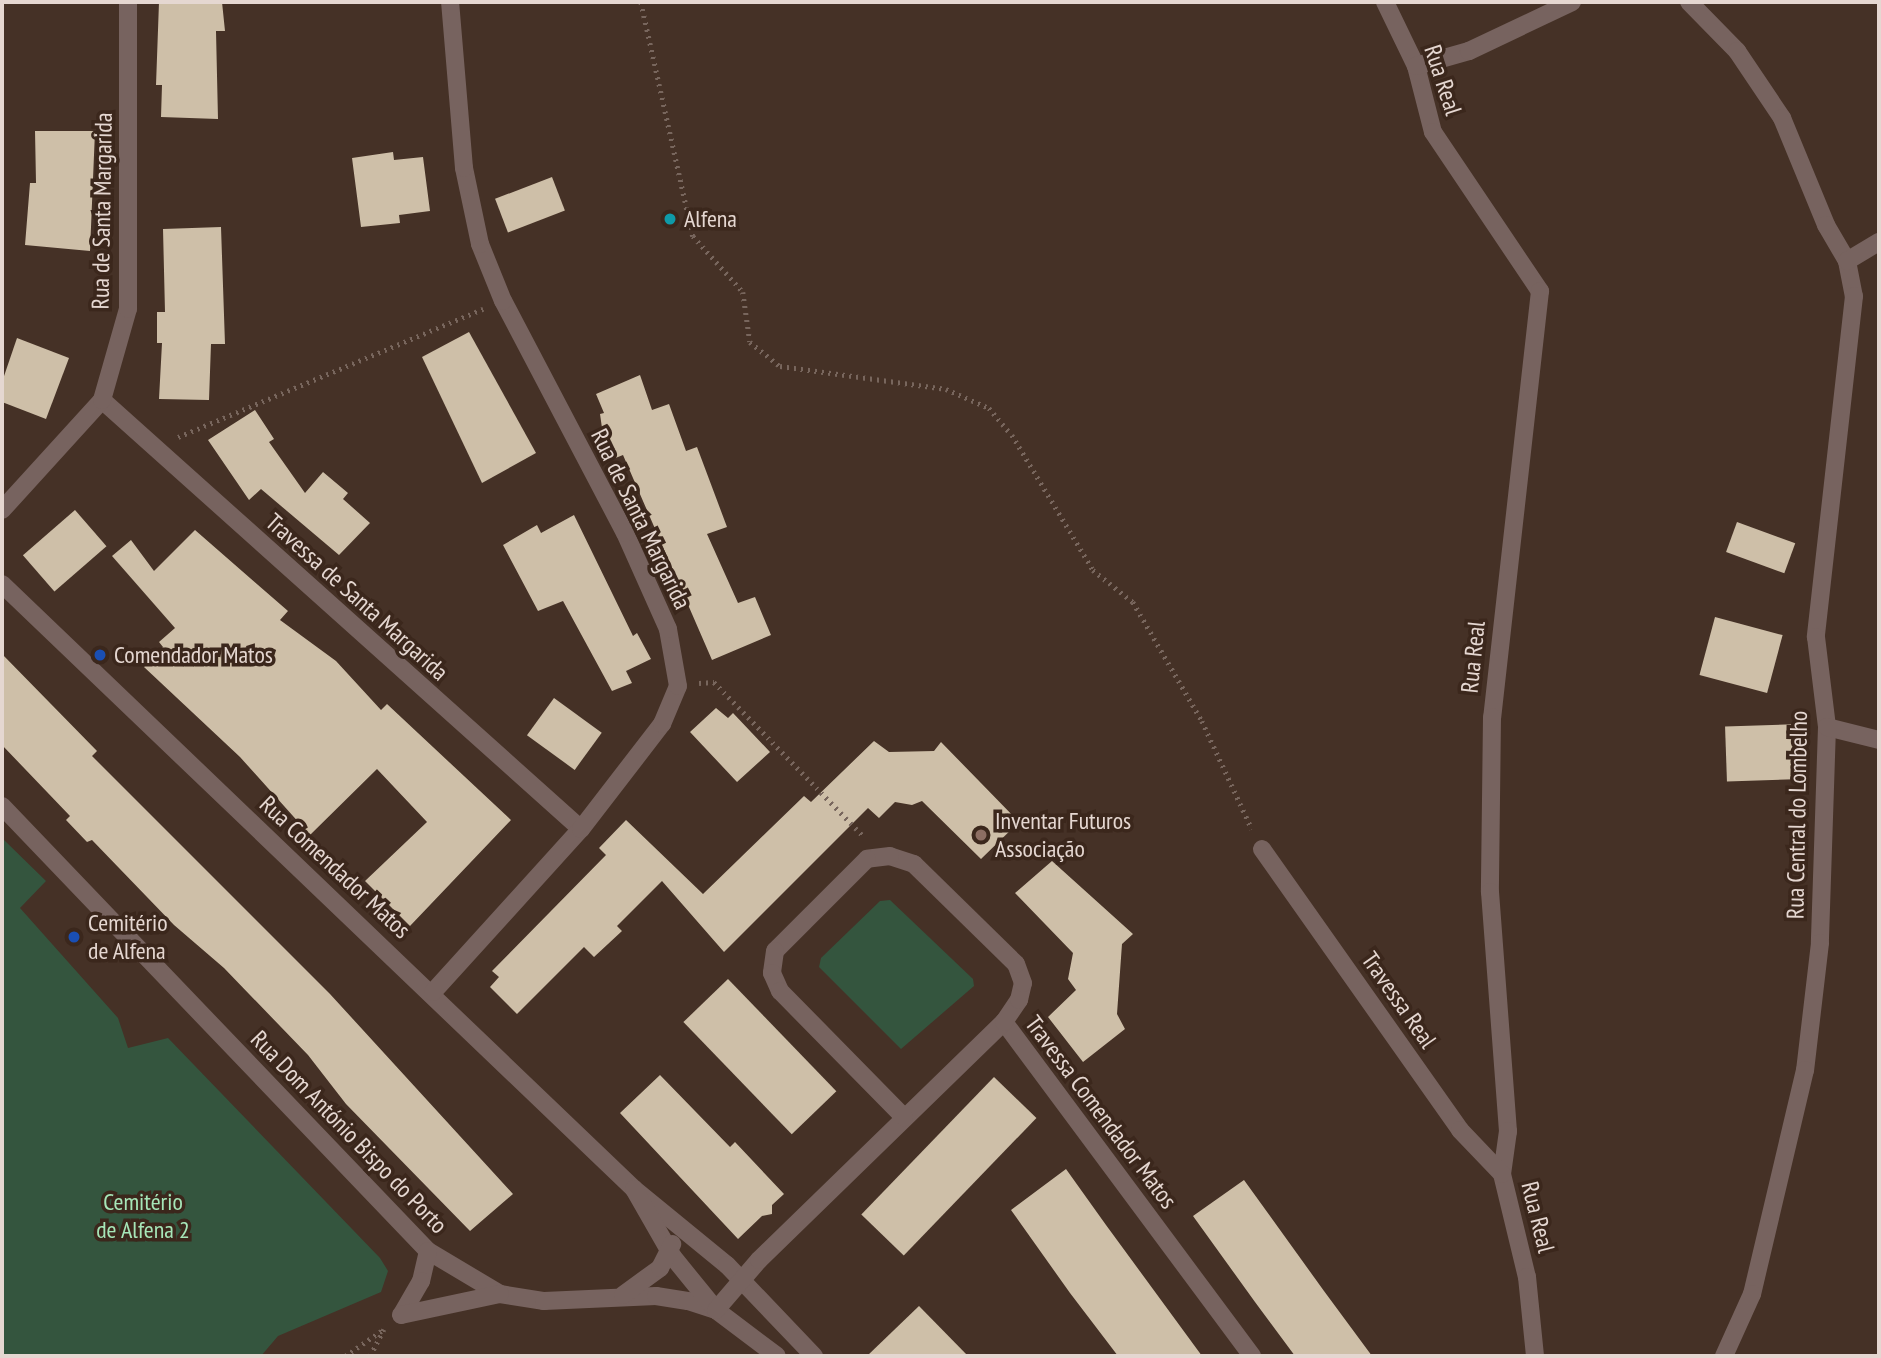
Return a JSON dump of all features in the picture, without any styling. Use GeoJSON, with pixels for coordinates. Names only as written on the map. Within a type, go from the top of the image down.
{"type":"FeatureCollection","features":[{"type":"Feature","properties":{"kind":"street","name":"Rua de Santa Margarida"},"geometry":{"type":"LineString","coordinates":[[3,508],[102,400],[128,309],[128,2]]}},
{"type":"Feature","properties":{"kind":"street","name":"Rua de Santa Margarida"},"geometry":{"type":"LineString","coordinates":[[450,2],[464,168],[480,244],[503,301],[625,533],[668,629],[678,686]]}},
{"type":"Feature","properties":{"kind":"street","name":"Rua Real"},"geometry":{"type":"LineString","coordinates":[[1385,2],[1416,66],[1433,132],[1540,290],[1492,717],[1490,892],[1508,1130],[1502,1174],[1527,1277],[1535,1356]]}},
{"type":"Feature","properties":{"kind":"street"},"geometry":{"type":"LineString","coordinates":[[1416,66],[1469,51],[1572,2]]}},
{"type":"Feature","properties":{"kind":"street","name":"Rua Central do Lombelho"},"geometry":{"type":"LineString","coordinates":[[1689,2],[1737,51],[1782,118],[1826,225],[1847,261],[1854,296],[1816,637],[1827,727],[1820,943],[1805,1070],[1752,1294],[1724,1356]]}},
{"type":"Feature","properties":{"kind":"street"},"geometry":{"type":"LineString","coordinates":[[1847,261],[1879,242]]}},
{"type":"Feature","properties":{"kind":"street","name":"Travessa de Santa Margarida"},"geometry":{"type":"LineString","coordinates":[[102,400],[152,448],[581,828]]}},
{"type":"Feature","properties":{"kind":"street","name":"Rua Comendador Matos"},"geometry":{"type":"LineString","coordinates":[[2,583],[433,992],[634,1189],[669,1214],[742,1280],[814,1356]]}},
{"type":"Feature","properties":{"kind":"street"},"geometry":{"type":"LineString","coordinates":[[433,992],[581,828],[662,724],[678,686]]}},
{"type":"Feature","properties":{"kind":"street"},"geometry":{"type":"LineString","coordinates":[[1827,727],[1879,740]]}},
{"type":"Feature","properties":{"kind":"street","name":"Rua Dom António Bispo do Porto"},"geometry":{"type":"LineString","coordinates":[[2,806],[429,1251],[500,1293],[544,1301],[656,1296],[716,1310],[777,1356]]}},
{"type":"Feature","properties":{"kind":"street","name":"Travessa Real"},"geometry":{"type":"LineString","coordinates":[[1262,849],[1460,1130],[1502,1174]]}},
{"type":"Feature","properties":{"kind":"street"},"geometry":{"type":"LineString","coordinates":[[904,1117],[780,991],[772,973],[775,951],[867,859],[890,856],[914,863],[1016,964],[1021,992],[1004,1022]]}},
{"type":"Feature","properties":{"kind":"street","name":"Travessa Comendador Matos"},"geometry":{"type":"LineString","coordinates":[[716,1310],[742,1280],[904,1117],[1004,1022],[1252,1356]]}},
{"type":"Feature","properties":{"kind":"street","name":"Rua Comendador Matos"},"geometry":{"type":"LineString","coordinates":[[634,1189],[671,1252],[716,1310]]}},
{"type":"Feature","properties":{"kind":"street"},"geometry":{"type":"LineString","coordinates":[[617,1298],[642,1285],[671,1252],[674,1233],[669,1214]]}},
{"type":"Feature","properties":{"kind":"street"},"geometry":{"type":"LineString","coordinates":[[401,1315],[421,1281],[429,1251]]}},
{"type":"Feature","properties":{"kind":"street"},"geometry":{"type":"LineString","coordinates":[[401,1315],[500,1293]]}},
{"type":"Feature","properties":{"kind":"path"},"geometry":{"type":"LineString","coordinates":[[641,2],[693,236],[743,292],[750,342],[780,366],[946,389],[989,408],[1012,435],[1093,570],[1133,603],[1202,721],[1262,849]]}},
{"type":"Feature","properties":{"kind":"path"},"geometry":{"type":"LineString","coordinates":[[152,448],[503,301]]}},
{"type":"Feature","properties":{"kind":"path"},"geometry":{"type":"LineString","coordinates":[[678,686],[714,682],[865,836],[867,859]]}},
{"type":"Feature","properties":{"kind":"path"},"geometry":{"type":"LineString","coordinates":[[345,1356],[401,1315]]}},
{"type":"Feature","properties":{"kind":"path"},"geometry":{"type":"LineString","coordinates":[[370,1356],[384,1328]]}},
{"type":"Feature","properties":{"kind":"green space","name":"Cemitério de Alfena 2"},"geometry":{"type":"Polygon","coordinates":[[[2,838],[46,881],[20,908],[118,1018],[128,1048],[168,1038],[380,1258],[388,1271],[381,1292],[278,1336],[261,1356],[2,1356],[2,838]]]}},
{"type":"Feature","properties":{"kind":"green space"},"geometry":{"type":"Polygon","coordinates":[[[890,900],[973,979],[974,986],[901,1049],[819,967],[821,958],[880,901],[890,900]]]}},
{"type":"Feature","properties":{"kind":"building"},"geometry":{"type":"Polygon","coordinates":[[[159,2],[222,2],[225,31],[216,31],[218,119],[161,117],[162,85],[156,85],[159,2]]]}},
{"type":"Feature","properties":{"kind":"building"},"geometry":{"type":"Polygon","coordinates":[[[35,131],[95,131],[90,251],[25,245],[30,183],[36,183],[35,131]]]}},
{"type":"Feature","properties":{"kind":"building"},"geometry":{"type":"Polygon","coordinates":[[[393,152],[394,160],[423,157],[430,211],[399,215],[400,223],[361,227],[352,158],[393,152]]]}},
{"type":"Feature","properties":{"kind":"building"},"geometry":{"type":"Polygon","coordinates":[[[552,177],[565,211],[508,232],[495,199],[552,177]]]}},
{"type":"Feature","properties":{"kind":"building"},"geometry":{"type":"Polygon","coordinates":[[[221,227],[225,344],[211,344],[209,400],[159,399],[162,343],[157,343],[157,312],[165,312],[163,229],[221,227]]]}},
{"type":"Feature","properties":{"kind":"building"},"geometry":{"type":"Polygon","coordinates":[[[469,332],[536,453],[482,483],[422,357],[469,332]]]}},
{"type":"Feature","properties":{"kind":"building"},"geometry":{"type":"Polygon","coordinates":[[[17,338],[69,358],[46,419],[2,402],[2,382],[17,338]]]}},
{"type":"Feature","properties":{"kind":"building"},"geometry":{"type":"Polygon","coordinates":[[[640,375],[652,410],[669,404],[686,451],[697,447],[727,527],[707,534],[738,603],[755,597],[771,635],[712,660],[623,455],[613,459],[602,428],[600,414],[604,413],[596,394],[640,375]]]}},
{"type":"Feature","properties":{"kind":"building"},"geometry":{"type":"Polygon","coordinates":[[[255,410],[274,439],[269,442],[305,493],[323,472],[348,493],[343,499],[370,523],[339,555],[261,489],[249,500],[208,440],[255,410]]]}},
{"type":"Feature","properties":{"kind":"building"},"geometry":{"type":"Polygon","coordinates":[[[75,510],[106,546],[54,591],[23,555],[75,510]]]}},
{"type":"Feature","properties":{"kind":"building"},"geometry":{"type":"Polygon","coordinates":[[[574,515],[633,636],[637,633],[651,659],[626,671],[632,683],[612,691],[563,601],[538,611],[503,545],[537,525],[541,533],[574,515]]]}},
{"type":"Feature","properties":{"kind":"building"},"geometry":{"type":"Polygon","coordinates":[[[1737,522],[1795,543],[1784,573],[1726,552],[1737,522]]]}},
{"type":"Feature","properties":{"kind":"building"},"geometry":{"type":"Polygon","coordinates":[[[195,530],[288,611],[280,620],[336,661],[381,710],[387,704],[511,820],[410,926],[365,881],[427,822],[377,769],[310,835],[240,757],[144,667],[163,647],[159,642],[175,628],[112,556],[131,540],[154,571],[195,530]]]}},
{"type":"Feature","properties":{"kind":"building"},"geometry":{"type":"Polygon","coordinates":[[[1715,617],[1783,635],[1767,693],[1699,675],[1715,617]]]}},
{"type":"Feature","properties":{"kind":"building"},"geometry":{"type":"Polygon","coordinates":[[[2,654],[97,751],[92,756],[330,994],[513,1194],[470,1231],[346,1104],[308,1055],[224,968],[174,925],[92,840],[87,842],[66,820],[70,816],[2,745],[2,654]]]}},
{"type":"Feature","properties":{"kind":"building"},"geometry":{"type":"Polygon","coordinates":[[[554,698],[602,733],[575,770],[527,735],[554,698]]]}},
{"type":"Feature","properties":{"kind":"building"},"geometry":{"type":"Polygon","coordinates":[[[716,708],[728,718],[733,713],[770,752],[737,782],[690,732],[716,708]]]}},
{"type":"Feature","properties":{"kind":"building"},"geometry":{"type":"Polygon","coordinates":[[[1800,724],[1802,779],[1727,782],[1725,727],[1800,724]]]}},
{"type":"Feature","properties":{"kind":"building"},"geometry":{"type":"Polygon","coordinates":[[[874,741],[889,752],[934,751],[941,742],[1019,822],[981,859],[922,801],[912,805],[895,802],[879,818],[868,808],[724,952],[662,881],[617,926],[622,931],[594,957],[584,947],[517,1014],[490,987],[499,977],[492,971],[606,855],[599,848],[626,820],[703,894],[804,796],[811,802],[874,741]]]}},
{"type":"Feature","properties":{"kind":"building"},"geometry":{"type":"Polygon","coordinates":[[[1052,861],[1133,934],[1122,944],[1117,1014],[1125,1029],[1083,1062],[1048,1017],[1076,990],[1068,979],[1073,953],[1015,893],[1052,861]]]}},
{"type":"Feature","properties":{"kind":"building"},"geometry":{"type":"Polygon","coordinates":[[[728,979],[836,1091],[792,1134],[683,1022],[728,979]]]}},
{"type":"Feature","properties":{"kind":"building"},"geometry":{"type":"Polygon","coordinates":[[[660,1075],[730,1147],[735,1142],[784,1194],[772,1205],[772,1214],[762,1216],[738,1239],[620,1113],[660,1075]]]}},
{"type":"Feature","properties":{"kind":"building"},"geometry":{"type":"Polygon","coordinates":[[[994,1077],[1036,1118],[904,1255],[861,1214],[994,1077]]]}},
{"type":"Feature","properties":{"kind":"building"},"geometry":{"type":"Polygon","coordinates":[[[1066,1169],[1202,1356],[1118,1356],[1070,1293],[1011,1210],[1066,1169]]]}},
{"type":"Feature","properties":{"kind":"building"},"geometry":{"type":"Polygon","coordinates":[[[1244,1180],[1372,1356],[1295,1356],[1255,1302],[1193,1216],[1244,1180]]]}},
{"type":"Feature","properties":{"kind":"building"},"geometry":{"type":"Polygon","coordinates":[[[919,1306],[968,1356],[867,1356],[919,1306]]]}},
{"type":"Feature","properties":{"kind":"place","name":"Alfena"},"geometry":{"type":"Point","coordinates":[670,219]}},
{"type":"Feature","properties":{"kind":"place","name":"Comendador Matos"},"geometry":{"type":"Point","coordinates":[100,655]}},
{"type":"Feature","properties":{"kind":"place","name":"Inventar Futuros Associação"},"geometry":{"type":"Point","coordinates":[981,835]}},
{"type":"Feature","properties":{"kind":"place","name":"Cemitério de Alfena"},"geometry":{"type":"Point","coordinates":[74,937]}}]}
